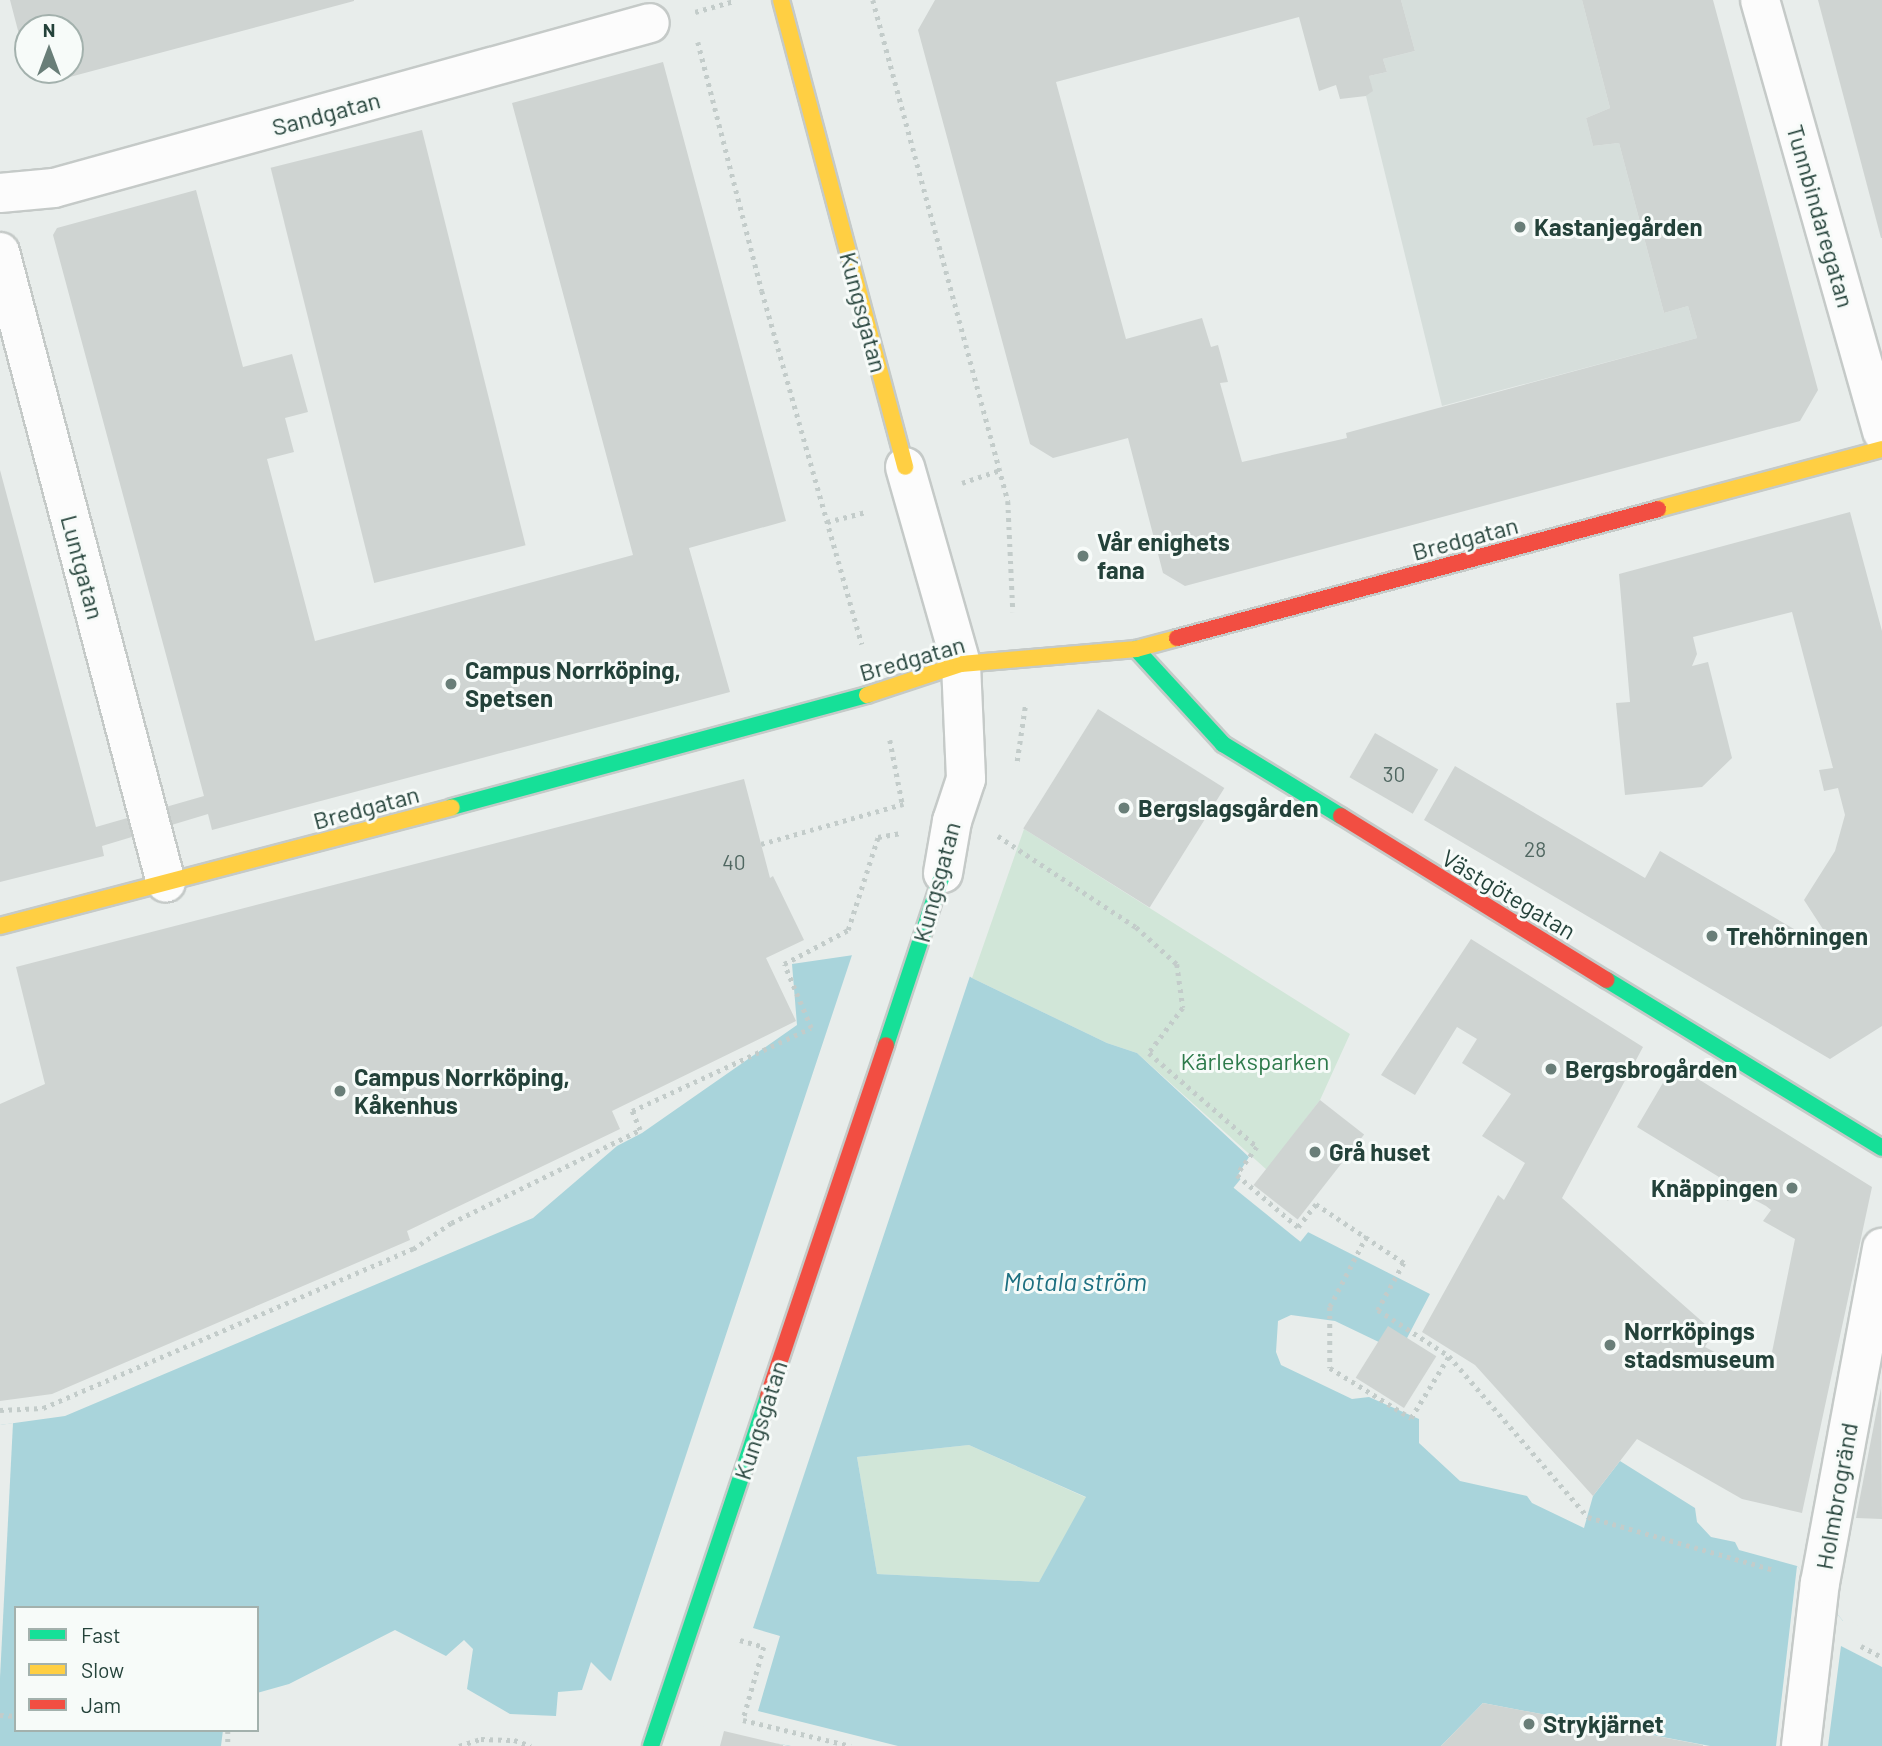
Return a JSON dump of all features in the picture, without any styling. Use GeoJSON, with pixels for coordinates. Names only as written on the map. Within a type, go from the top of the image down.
{"type":"FeatureCollection","features":[{"type":"Feature","properties":{"kind":"street","name":"Kungsgatan"},"geometry":{"type":"LineString","coordinates":[[653,1741],[943,873],[952,821],[965,779],[961,664],[905,467],[781,0]]}},
{"type":"Feature","properties":{"kind":"street","name":"Tunnbindaregatan"},"geometry":{"type":"LineString","coordinates":[[1760,0],[1882,432]]}},
{"type":"Feature","properties":{"kind":"street","name":"Sandgatan"},"geometry":{"type":"LineString","coordinates":[[0,193],[54,188],[650,23]]}},
{"type":"Feature","properties":{"kind":"street","name":"Luntgatan"},"geometry":{"type":"LineString","coordinates":[[0,252],[166,883]]}},
{"type":"Feature","properties":{"kind":"street","name":"Bredgatan"},"geometry":{"type":"LineString","coordinates":[[0,926],[877,692],[961,664],[1136,649],[1882,449]]}},
{"type":"Feature","properties":{"kind":"street","name":"Västgötegatan"},"geometry":{"type":"LineString","coordinates":[[1136,649],[1223,744],[1882,1148]]}},
{"type":"Feature","properties":{"kind":"street","name":"Holmbrogränd"},"geometry":{"type":"LineString","coordinates":[[1801,1746],[1820,1583],[1882,1248]]}},
{"type":"Feature","properties":{"kind":"path"},"geometry":{"type":"LineString","coordinates":[[688,0],[694,25]]}},
{"type":"Feature","properties":{"kind":"path"},"geometry":{"type":"LineString","coordinates":[[873,0],[1008,501],[1008,589],[1022,659]]}},
{"type":"Feature","properties":{"kind":"path"},"geometry":{"type":"LineString","coordinates":[[696,37],[762,291],[877,692],[903,813]]}},
{"type":"Feature","properties":{"kind":"path"},"geometry":{"type":"LineString","coordinates":[[761,844],[902,804],[1000,837],[1136,927],[1177,964],[1183,1008],[1149,1053],[1257,1147],[1237,1175],[1298,1227],[1316,1204],[1404,1263],[1378,1310],[1449,1356],[1588,1517],[1783,1573]]}},
{"type":"Feature","properties":{"kind":"path"},"geometry":{"type":"LineString","coordinates":[[0,1410],[43,1408],[413,1248],[451,1223],[640,1130],[632,1111],[811,1028],[784,964],[848,930],[878,837],[904,832],[904,823]]}},
{"type":"Feature","properties":{"kind":"path"},"geometry":{"type":"LineString","coordinates":[[1367,1236],[1330,1307],[1330,1368],[1411,1418],[1449,1356]]}},
{"type":"Feature","properties":{"kind":"path"},"geometry":{"type":"LineString","coordinates":[[733,1638],[764,1647],[743,1720],[851,1746]]}},
{"type":"Feature","properties":{"kind":"path"},"geometry":{"type":"LineString","coordinates":[[459,1746],[481,1739],[514,1740],[531,1746]]}},
{"type":"Feature","properties":{"kind":"shaded area","name":"Kastanjegården"},"geometry":{"type":"Polygon","coordinates":[[[1401,0],[1582,0],[1610,108],[1586,118],[1593,146],[1619,143],[1664,313],[1688,306],[1697,338],[1442,406],[1366,96],[1372,91],[1369,76],[1387,72],[1383,59],[1415,51],[1401,0]]]}},
{"type":"Feature","properties":{"kind":"green space","name":"Kärleksparken"},"geometry":{"type":"Polygon","coordinates":[[[1024,829],[1350,1034],[1320,1100],[1267,1170],[1137,1053],[1107,1043],[972,978],[1024,829]]]}},
{"type":"Feature","properties":{"kind":"green space"},"geometry":{"type":"Polygon","coordinates":[[[969,1445],[1087,1498],[1039,1582],[877,1574],[857,1457],[969,1445]]]}},
{"type":"Feature","properties":{"kind":"water","name":"Motala ström"},"geometry":{"type":"Polygon","coordinates":[[[922,945],[972,978],[1107,1043],[1137,1053],[1249,1157],[1237,1176],[1298,1227],[1430,1294],[1406,1340],[1385,1345],[1335,1321],[1291,1315],[1278,1321],[1276,1352],[1281,1365],[1352,1399],[1369,1397],[1419,1419],[1419,1443],[1460,1481],[1527,1496],[1532,1503],[1584,1528],[1593,1496],[1620,1461],[1695,1508],[1697,1522],[1711,1537],[1735,1542],[1739,1550],[1797,1566],[1844,1622],[1882,1647],[1882,1746],[1710,1746],[1483,1703],[1441,1746],[789,1746],[719,1730],[609,1680],[591,1662],[582,1690],[558,1692],[556,1716],[510,1714],[467,1689],[473,1649],[464,1640],[446,1656],[395,1630],[289,1684],[259,1692],[259,1606],[14,1606],[14,1732],[223,1732],[221,1746],[0,1746],[0,1425],[65,1416],[533,1218],[617,1146],[642,1133],[797,1025],[792,964],[922,945]],[[969,1445],[857,1457],[877,1574],[1039,1582],[1086,1497],[969,1445]]]}},
{"type":"Feature","properties":{"kind":"pier"},"geometry":{"type":"Polygon","coordinates":[[[923,942],[971,973],[753,1628],[780,1636],[758,1711],[898,1746],[791,1746],[718,1733],[610,1684],[853,952],[923,942]]]}},
{"type":"Feature","properties":{"kind":"pier"},"geometry":{"type":"Polygon","coordinates":[[[1243,1176],[1310,1230],[1300,1242],[1234,1188],[1243,1176]]]}},
{"type":"Feature","properties":{"kind":"pier"},"geometry":{"type":"Polygon","coordinates":[[[13,1423],[0,1678],[0,1425],[13,1423]]]}},
{"type":"Feature","properties":{"kind":"pier"},"geometry":{"type":"Polygon","coordinates":[[[1797,1566],[1843,1621],[1845,1617],[1882,1643],[1882,1667],[1841,1646],[1828,1746],[1776,1746],[1797,1566]]]}},
{"type":"Feature","properties":{"kind":"building"},"geometry":{"type":"Polygon","coordinates":[[[10,0],[354,0],[84,73],[84,14],[14,15],[10,0]]]}},
{"type":"Feature","properties":{"kind":"building"},"geometry":{"type":"Polygon","coordinates":[[[935,0],[1401,0],[1415,51],[1383,59],[1387,72],[1369,76],[1373,91],[1366,96],[1340,99],[1336,85],[1319,91],[1299,17],[1056,82],[1126,339],[1202,318],[1211,347],[1218,345],[1228,382],[1220,383],[1242,462],[1347,438],[1346,433],[1697,338],[1688,306],[1664,313],[1619,143],[1593,146],[1586,118],[1610,108],[1582,0],[1713,0],[1818,390],[1800,421],[1185,586],[1163,573],[1128,438],[1053,458],[1030,444],[918,30],[935,0]]]}},
{"type":"Feature","properties":{"kind":"building"},"geometry":{"type":"Polygon","coordinates":[[[1818,0],[1882,0],[1882,238],[1881,238],[1818,0]]]}},
{"type":"Feature","properties":{"kind":"building"},"geometry":{"type":"Polygon","coordinates":[[[663,62],[786,521],[689,548],[730,692],[212,830],[208,814],[102,846],[104,856],[0,882],[0,470],[96,827],[204,796],[53,235],[57,228],[196,190],[243,367],[292,354],[308,412],[285,418],[294,452],[267,459],[315,641],[633,555],[512,103],[663,62]]]}},
{"type":"Feature","properties":{"kind":"building"},"geometry":{"type":"Polygon","coordinates":[[[422,130],[526,545],[374,583],[271,168],[422,130]]]}},
{"type":"Feature","properties":{"kind":"building"},"geometry":{"type":"Polygon","coordinates":[[[1850,512],[1882,631],[1882,1026],[1830,1059],[1424,820],[1455,766],[1645,878],[1660,851],[1825,947],[1830,940],[1804,900],[1835,851],[1845,815],[1838,788],[1824,791],[1819,770],[1833,768],[1792,612],[1693,637],[1697,654],[1692,666],[1708,662],[1732,758],[1702,787],[1625,795],[1616,703],[1630,702],[1619,574],[1850,512]]]}},
{"type":"Feature","properties":{"kind":"building","name":"Bergslagsgården"},"geometry":{"type":"Polygon","coordinates":[[[1098,709],[1224,788],[1150,908],[1023,829],[1098,709]]]}},
{"type":"Feature","properties":{"kind":"building"},"geometry":{"type":"Polygon","coordinates":[[[1375,733],[1438,770],[1413,814],[1350,777],[1375,733]]]}},
{"type":"Feature","properties":{"kind":"building","name":"Campus Norrköping, Kåkenhus"},"geometry":{"type":"Polygon","coordinates":[[[744,779],[770,878],[773,876],[804,940],[766,958],[796,1021],[612,1111],[620,1129],[407,1231],[410,1240],[52,1394],[0,1401],[0,1104],[45,1084],[16,967],[744,779]]]}},
{"type":"Feature","properties":{"kind":"building"},"geometry":{"type":"Polygon","coordinates":[[[1471,939],[1643,1047],[1562,1198],[1714,1332],[1705,1347],[1749,1370],[1770,1362],[1795,1239],[1763,1221],[1771,1210],[1766,1206],[1736,1190],[1728,1201],[1712,1190],[1719,1177],[1637,1127],[1674,1064],[1872,1187],[1802,1513],[1742,1499],[1637,1439],[1593,1496],[1475,1365],[1422,1332],[1498,1195],[1504,1200],[1525,1163],[1482,1136],[1511,1094],[1462,1063],[1477,1039],[1457,1027],[1415,1095],[1381,1075],[1471,939]]]}},
{"type":"Feature","properties":{"kind":"building","name":"Grå huset"},"geometry":{"type":"Polygon","coordinates":[[[1320,1100],[1364,1134],[1298,1220],[1254,1185],[1320,1100]]]}},
{"type":"Feature","properties":{"kind":"building"},"geometry":{"type":"Polygon","coordinates":[[[1388,1326],[1436,1356],[1404,1408],[1356,1378],[1388,1326]]]}},
{"type":"Feature","properties":{"kind":"building"},"geometry":{"type":"Polygon","coordinates":[[[1881,1388],[1882,1519],[1856,1518],[1881,1388]]]}},
{"type":"Feature","properties":{"kind":"building","name":"Strykjärnet"},"geometry":{"type":"Polygon","coordinates":[[[1483,1703],[1703,1745],[1703,1746],[1441,1746],[1483,1703]]]}},
{"type":"Feature","properties":{"kind":"building"},"geometry":{"type":"Polygon","coordinates":[[[724,1731],[783,1745],[783,1746],[720,1746],[724,1731]]]}},
{"type":"Feature","properties":{"kind":"traffic: fast"},"geometry":{"type":"LineString","coordinates":[[1136,649],[1223,744],[1341,816]]}},
{"type":"Feature","properties":{"kind":"traffic: fast"},"geometry":{"type":"LineString","coordinates":[[452,807],[867,695]]}},
{"type":"Feature","properties":{"kind":"traffic: fast"},"geometry":{"type":"LineString","coordinates":[[886,1045],[943,873]]}},
{"type":"Feature","properties":{"kind":"traffic: fast"},"geometry":{"type":"LineString","coordinates":[[1607,980],[1882,1148]]}},
{"type":"Feature","properties":{"kind":"traffic: fast"},"geometry":{"type":"LineString","coordinates":[[651,1746],[768,1396]]}},
{"type":"Feature","properties":{"kind":"traffic: slow"},"geometry":{"type":"LineString","coordinates":[[781,0],[905,467]]}},
{"type":"Feature","properties":{"kind":"traffic: slow"},"geometry":{"type":"LineString","coordinates":[[1658,509],[1882,449]]}},
{"type":"Feature","properties":{"kind":"traffic: slow"},"geometry":{"type":"LineString","coordinates":[[867,695],[961,664],[1136,649],[1177,638]]}},
{"type":"Feature","properties":{"kind":"traffic: slow"},"geometry":{"type":"LineString","coordinates":[[0,926],[452,807]]}},
{"type":"Feature","properties":{"kind":"traffic: jam"},"geometry":{"type":"LineString","coordinates":[[1177,638],[1658,509]]}},
{"type":"Feature","properties":{"kind":"traffic: jam"},"geometry":{"type":"LineString","coordinates":[[1341,816],[1607,980]]}},
{"type":"Feature","properties":{"kind":"traffic: jam"},"geometry":{"type":"LineString","coordinates":[[768,1396],[886,1045]]}},
{"type":"Feature","properties":{"kind":"place","name":"Kastanjegården"},"geometry":{"type":"Point","coordinates":[1520,227]}},
{"type":"Feature","properties":{"kind":"place","name":"Vår enighets fana"},"geometry":{"type":"Point","coordinates":[1083,556]}},
{"type":"Feature","properties":{"kind":"place","name":"Campus Norrköping, Spetsen"},"geometry":{"type":"Point","coordinates":[451,684]}},
{"type":"Feature","properties":{"kind":"place","name":"Bergslagsgården"},"geometry":{"type":"Point","coordinates":[1124,808]}},
{"type":"Feature","properties":{"kind":"place","name":"Trehörningen"},"geometry":{"type":"Point","coordinates":[1712,936]}},
{"type":"Feature","properties":{"kind":"place","name":"Bergsbrogården"},"geometry":{"type":"Point","coordinates":[1551,1069]}},
{"type":"Feature","properties":{"kind":"place","name":"Campus Norrköping, Kåkenhus"},"geometry":{"type":"Point","coordinates":[340,1091]}},
{"type":"Feature","properties":{"kind":"place","name":"Grå huset"},"geometry":{"type":"Point","coordinates":[1315,1152]}},
{"type":"Feature","properties":{"kind":"place","name":"Knäppingen"},"geometry":{"type":"Point","coordinates":[1792,1188]}},
{"type":"Feature","properties":{"kind":"place","name":"Norrköpings stadsmuseum"},"geometry":{"type":"Point","coordinates":[1610,1345]}},
{"type":"Feature","properties":{"kind":"place","name":"Strykjärnet"},"geometry":{"type":"Point","coordinates":[1529,1724]}}]}
